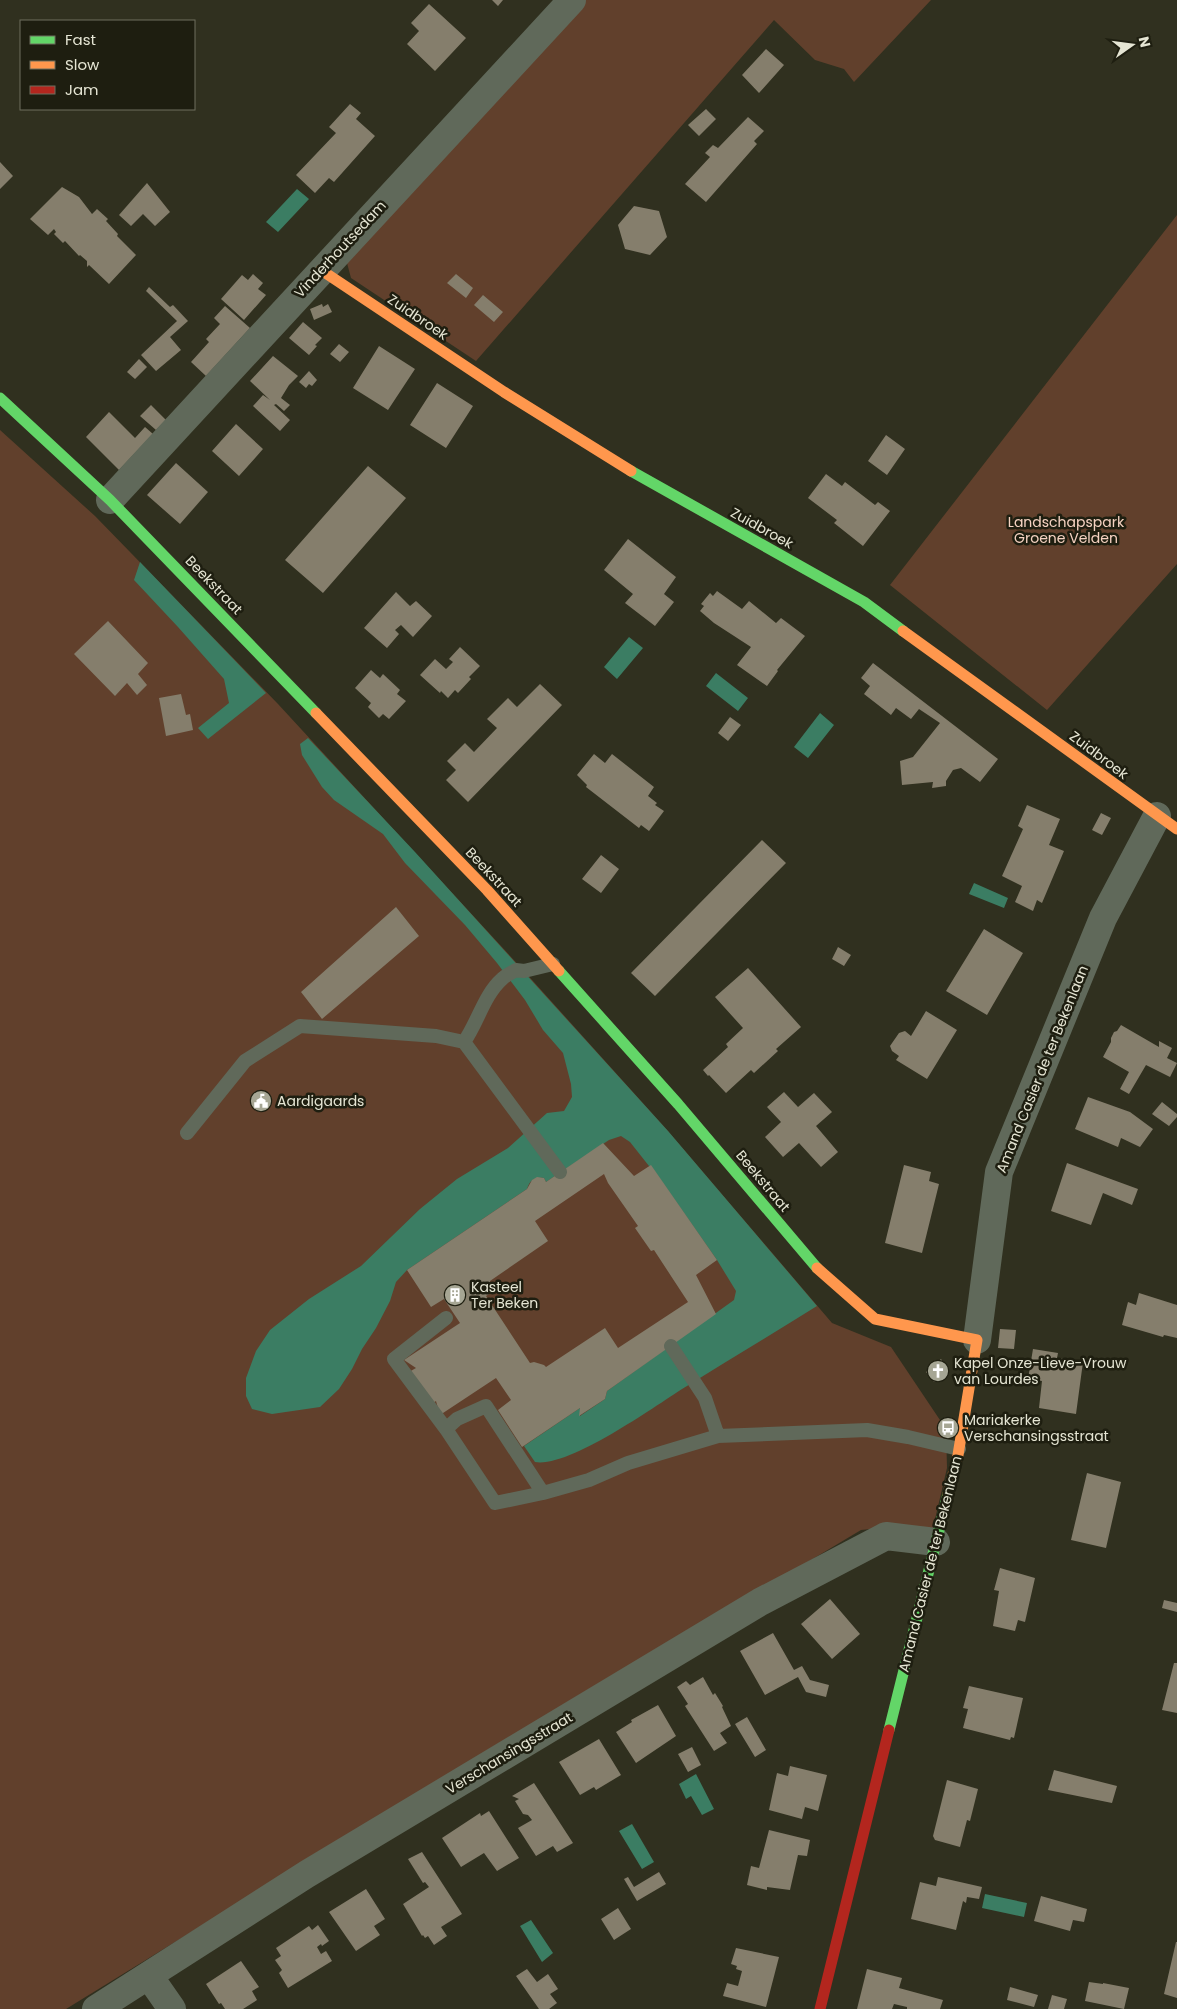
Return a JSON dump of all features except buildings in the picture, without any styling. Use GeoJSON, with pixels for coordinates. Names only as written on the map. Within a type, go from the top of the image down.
{"type":"FeatureCollection","features":[{"type":"Feature","properties":{"kind":"street","name":"Vinderhoutsedam"},"geometry":{"type":"LineString","coordinates":[[110,500],[572,0]]}},
{"type":"Feature","properties":{"kind":"street","name":"Zuidbroek"},"geometry":{"type":"LineString","coordinates":[[321,270],[504,392],[640,477],[864,602],[1167,823]]}},
{"type":"Feature","properties":{"kind":"street","name":"Beekstraat"},"geometry":{"type":"LineString","coordinates":[[0,398],[110,500],[487,890],[678,1104],[817,1268],[875,1319],[977,1340]]}},
{"type":"Feature","properties":{"kind":"street","name":"Amand Casier de ter Bekenlaan"},"geometry":{"type":"LineString","coordinates":[[820,2009],[958,1449],[977,1340],[999,1172],[1103,918],[1167,823]]}},
{"type":"Feature","properties":{"kind":"street","name":"Verschansingsstraat"},"geometry":{"type":"LineString","coordinates":[[96,2009],[307,1874],[760,1602],[886,1536],[936,1542]]}},
{"type":"Feature","properties":{"kind":"street"},"geometry":{"type":"LineString","coordinates":[[149,1976],[172,2009]]}},
{"type":"Feature","properties":{"kind":"lane"},"geometry":{"type":"LineString","coordinates":[[464,1042],[472,1031],[489,996],[502,978],[516,970],[524,971],[553,964]]}},
{"type":"Feature","properties":{"kind":"lane"},"geometry":{"type":"LineString","coordinates":[[187,1133],[245,1061],[300,1026],[436,1036],[464,1042],[560,1172]]}},
{"type":"Feature","properties":{"kind":"lane"},"geometry":{"type":"LineString","coordinates":[[446,1318],[394,1359],[446,1430],[494,1503],[543,1493],[589,1480],[628,1463],[718,1436],[867,1430],[908,1437],[958,1449]]}},
{"type":"Feature","properties":{"kind":"lane"},"geometry":{"type":"LineString","coordinates":[[671,1346],[705,1398],[718,1436]]}},
{"type":"Feature","properties":{"kind":"lane"},"geometry":{"type":"LineString","coordinates":[[446,1430],[457,1419],[486,1406],[543,1493]]}},
{"type":"Feature","properties":{"kind":"green space"},"geometry":{"type":"Polygon","coordinates":[[[582,0],[931,0],[854,82],[844,69],[815,60],[774,20],[476,361],[351,278],[347,263],[582,0]]]}},
{"type":"Feature","properties":{"kind":"green space","name":"Landschapspark Groene Velden"},"geometry":{"type":"Polygon","coordinates":[[[1177,215],[1177,564],[1047,710],[890,585],[1177,215]]]}},
{"type":"Feature","properties":{"kind":"green space"},"geometry":{"type":"Polygon","coordinates":[[[0,430],[95,516],[278,704],[524,971],[668,1131],[832,1323],[891,1347],[946,1429],[947,1468],[932,1532],[889,1527],[861,1530],[302,1864],[66,2009],[0,2009],[0,430]]]}},
{"type":"Feature","properties":{"kind":"shaded area"},"geometry":{"type":"Polygon","coordinates":[[[297,189],[309,199],[278,232],[266,222],[297,189]]]}},
{"type":"Feature","properties":{"kind":"shaded area"},"geometry":{"type":"Polygon","coordinates":[[[140,562],[266,693],[208,739],[198,728],[229,703],[224,679],[134,580],[140,562]]]}},
{"type":"Feature","properties":{"kind":"shaded area"},"geometry":{"type":"Polygon","coordinates":[[[629,637],[643,648],[617,679],[604,667],[629,637]]]}},
{"type":"Feature","properties":{"kind":"shaded area"},"geometry":{"type":"Polygon","coordinates":[[[716,673],[748,698],[738,711],[706,686],[716,673]]]}},
{"type":"Feature","properties":{"kind":"shaded area"},"geometry":{"type":"Polygon","coordinates":[[[820,713],[834,725],[808,758],[794,747],[820,713]]]}},
{"type":"Feature","properties":{"kind":"shaded area"},"geometry":{"type":"Polygon","coordinates":[[[308,738],[415,852],[668,1131],[817,1306],[635,1420],[590,1446],[569,1455],[550,1461],[535,1462],[524,1446],[580,1408],[580,1416],[605,1399],[607,1391],[734,1300],[736,1291],[717,1260],[651,1166],[649,1166],[630,1142],[621,1136],[609,1140],[546,1182],[544,1178],[533,1180],[527,1189],[407,1270],[396,1282],[390,1301],[352,1369],[339,1389],[320,1407],[272,1414],[252,1409],[246,1396],[246,1378],[256,1351],[270,1330],[309,1299],[361,1266],[420,1209],[457,1179],[508,1148],[547,1113],[564,1111],[572,1097],[571,1084],[563,1053],[543,1030],[525,1000],[465,925],[405,863],[383,834],[334,800],[322,787],[302,755],[300,744],[308,738]]]}},
{"type":"Feature","properties":{"kind":"shaded area"},"geometry":{"type":"Polygon","coordinates":[[[974,883],[1008,898],[1004,908],[969,894],[974,883]]]}},
{"type":"Feature","properties":{"kind":"shaded area"},"geometry":{"type":"Polygon","coordinates":[[[696,1774],[714,1809],[702,1815],[691,1796],[686,1799],[679,1784],[696,1774]]]}},
{"type":"Feature","properties":{"kind":"shaded area"},"geometry":{"type":"Polygon","coordinates":[[[632,1824],[654,1862],[642,1869],[619,1831],[632,1824]]]}},
{"type":"Feature","properties":{"kind":"shaded area"},"geometry":{"type":"Polygon","coordinates":[[[985,1894],[1027,1903],[1024,1917],[982,1908],[985,1894]]]}},
{"type":"Feature","properties":{"kind":"shaded area"},"geometry":{"type":"Polygon","coordinates":[[[531,1920],[553,1953],[542,1962],[520,1926],[531,1920]]]}},
{"type":"Feature","properties":{"kind":"traffic: fast"},"geometry":{"type":"LineString","coordinates":[[0,398],[110,500],[316,713]]}},
{"type":"Feature","properties":{"kind":"traffic: fast"},"geometry":{"type":"LineString","coordinates":[[631,471],[864,602],[903,631]]}},
{"type":"Feature","properties":{"kind":"traffic: fast"},"geometry":{"type":"LineString","coordinates":[[559,971],[678,1104],[817,1268]]}},
{"type":"Feature","properties":{"kind":"traffic: fast"},"geometry":{"type":"LineString","coordinates":[[889,1730],[948,1494]]}},
{"type":"Feature","properties":{"kind":"traffic: slow"},"geometry":{"type":"LineString","coordinates":[[321,270],[504,392],[631,471]]}},
{"type":"Feature","properties":{"kind":"traffic: slow"},"geometry":{"type":"LineString","coordinates":[[903,631],[1177,829]]}},
{"type":"Feature","properties":{"kind":"traffic: slow"},"geometry":{"type":"LineString","coordinates":[[316,713],[487,890],[559,971]]}},
{"type":"Feature","properties":{"kind":"traffic: slow"},"geometry":{"type":"LineString","coordinates":[[817,1268],[875,1319],[977,1340],[958,1455],[948,1494]]}},
{"type":"Feature","properties":{"kind":"traffic: jam"},"geometry":{"type":"LineString","coordinates":[[820,2009],[889,1730]]}},
{"type":"Feature","properties":{"kind":"place","name":"Aardigaards"},"geometry":{"type":"Point","coordinates":[261,1101]}},
{"type":"Feature","properties":{"kind":"place","name":"Kasteel Ter Beken"},"geometry":{"type":"Point","coordinates":[455,1295]}},
{"type":"Feature","properties":{"kind":"place","name":"Kapel Onze-Lieve-Vrouw van Lourdes"},"geometry":{"type":"Point","coordinates":[938,1371]}},
{"type":"Feature","properties":{"kind":"place","name":"Mariakerke Verschansingsstraat"},"geometry":{"type":"Point","coordinates":[948,1428]}}]}
